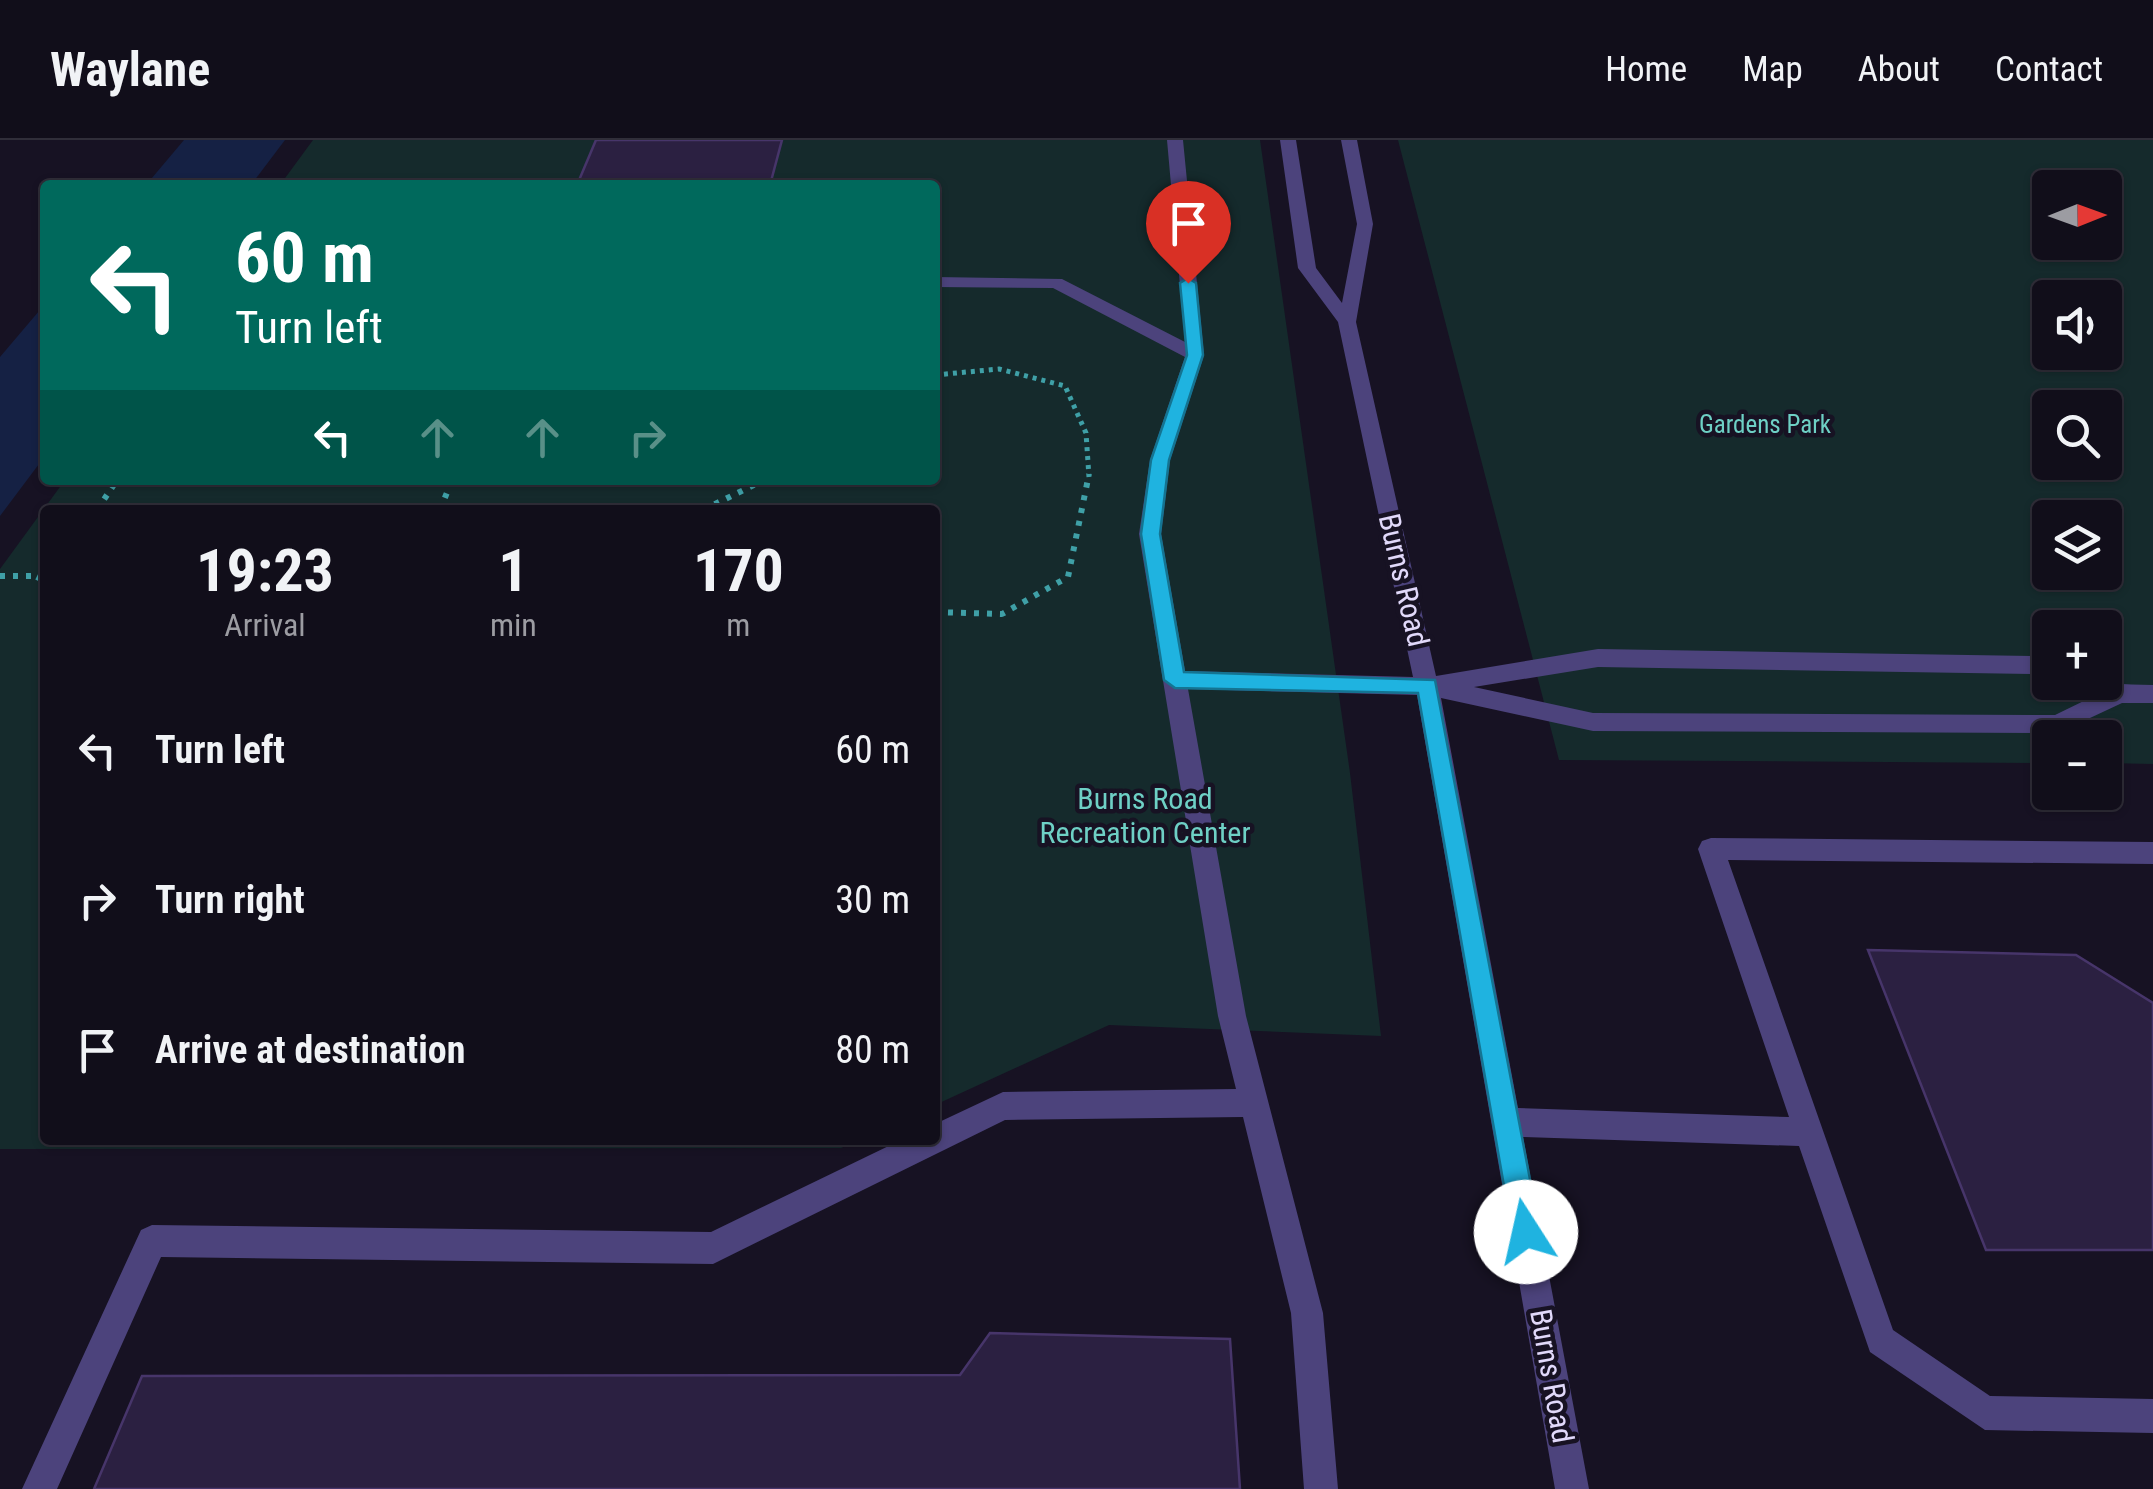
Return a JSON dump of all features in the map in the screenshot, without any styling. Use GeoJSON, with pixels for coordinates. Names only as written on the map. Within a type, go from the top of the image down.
{"type":"FeatureCollection","features":[{"type":"Feature","properties":{"kind":"street"},"geometry":{"type":"LineString","coordinates":[[1174,140],[1195,355],[1160,460],[1150,534],[1232,1016],[1307,1313],[1321,1489]]}},
{"type":"Feature","properties":{"kind":"street","name":"Burns Road"},"geometry":{"type":"LineString","coordinates":[[1288,140],[1307,268],[1347,322]]}},
{"type":"Feature","properties":{"kind":"street","name":"Burns Road"},"geometry":{"type":"LineString","coordinates":[[1349,140],[1366,224],[1347,322],[1427,686],[1572,1489]]}},
{"type":"Feature","properties":{"kind":"street"},"geometry":{"type":"LineString","coordinates":[[940,282],[1056,283],[1195,355]]}},
{"type":"Feature","properties":{"kind":"street"},"geometry":{"type":"LineString","coordinates":[[1175,680],[1427,686],[1598,658],[2032,665]]}},
{"type":"Feature","properties":{"kind":"street"},"geometry":{"type":"LineString","coordinates":[[1427,686],[1592,722],[2058,724],[2107,700]]}},
{"type":"Feature","properties":{"kind":"street"},"geometry":{"type":"LineString","coordinates":[[2122,694],[2153,694]]}},
{"type":"Feature","properties":{"kind":"street"},"geometry":{"type":"LineString","coordinates":[[2153,853],[1712,848],[1881,1342],[1985,1413],[2153,1416]]}},
{"type":"Feature","properties":{"kind":"street"},"geometry":{"type":"LineString","coordinates":[[940,1137],[1003,1106],[1254,1104]]}},
{"type":"Feature","properties":{"kind":"street"},"geometry":{"type":"LineString","coordinates":[[1506,1122],[1808,1132]]}},
{"type":"Feature","properties":{"kind":"street"},"geometry":{"type":"LineString","coordinates":[[39,1489],[152,1241],[713,1248],[924,1145]]}},
{"type":"Feature","properties":{"kind":"path"},"geometry":{"type":"LineString","coordinates":[[940,375],[999,369],[1066,386],[1083,411],[1090,458],[1088,502],[1068,577],[1002,614],[940,612]]}},
{"type":"Feature","properties":{"kind":"path"},"geometry":{"type":"LineString","coordinates":[[712,505],[754,485]]}},
{"type":"Feature","properties":{"kind":"path"},"geometry":{"type":"LineString","coordinates":[[0,576],[40,574]]}},
{"type":"Feature","properties":{"kind":"path"},"geometry":{"type":"LineString","coordinates":[[35,576],[40,578]]}},
{"type":"Feature","properties":{"kind":"green space","name":"Burns Road Recreation Center"},"geometry":{"type":"Polygon","coordinates":[[[313,140],[1260,140],[1350,773],[1381,1036],[1109,1025],[940,1103],[940,505],[47,505],[61,485],[940,485],[940,180],[284,180],[313,140]]]}},
{"type":"Feature","properties":{"kind":"green space","name":"Gardens Park"},"geometry":{"type":"Polygon","coordinates":[[[1398,140],[2153,140],[2153,764],[2122,763],[2122,720],[2032,720],[2032,763],[1559,760],[1398,140]]]}},
{"type":"Feature","properties":{"kind":"green space","name":"Burns Road Recreation Center"},"geometry":{"type":"Polygon","coordinates":[[[40,514],[40,1145],[848,1145],[0,1149],[0,569],[40,514]]]}},
{"type":"Feature","properties":{"kind":"water"},"geometry":{"type":"Polygon","coordinates":[[[184,140],[285,140],[255,180],[150,180],[184,140]]]}},
{"type":"Feature","properties":{"kind":"water"},"geometry":{"type":"Polygon","coordinates":[[[40,310],[40,463],[0,516],[0,357],[40,310]]]}},
{"type":"Feature","properties":{"kind":"building"},"geometry":{"type":"Polygon","coordinates":[[[596,140],[782,140],[771,180],[579,180],[596,140]]]}},
{"type":"Feature","properties":{"kind":"building"},"geometry":{"type":"Polygon","coordinates":[[[1868,950],[2076,955],[2153,1003],[2153,1250],[1986,1250],[1868,950]]]}},
{"type":"Feature","properties":{"kind":"building"},"geometry":{"type":"Polygon","coordinates":[[[990,1333],[1230,1339],[1240,1489],[94,1489],[142,1376],[960,1375],[990,1333]]]}},
{"type":"Feature","properties":{"kind":"route"},"geometry":{"type":"LineString","coordinates":[[1188,283],[1195,355],[1160,460],[1150,534],[1175,680],[1427,686],[1526,1232]]}}]}
